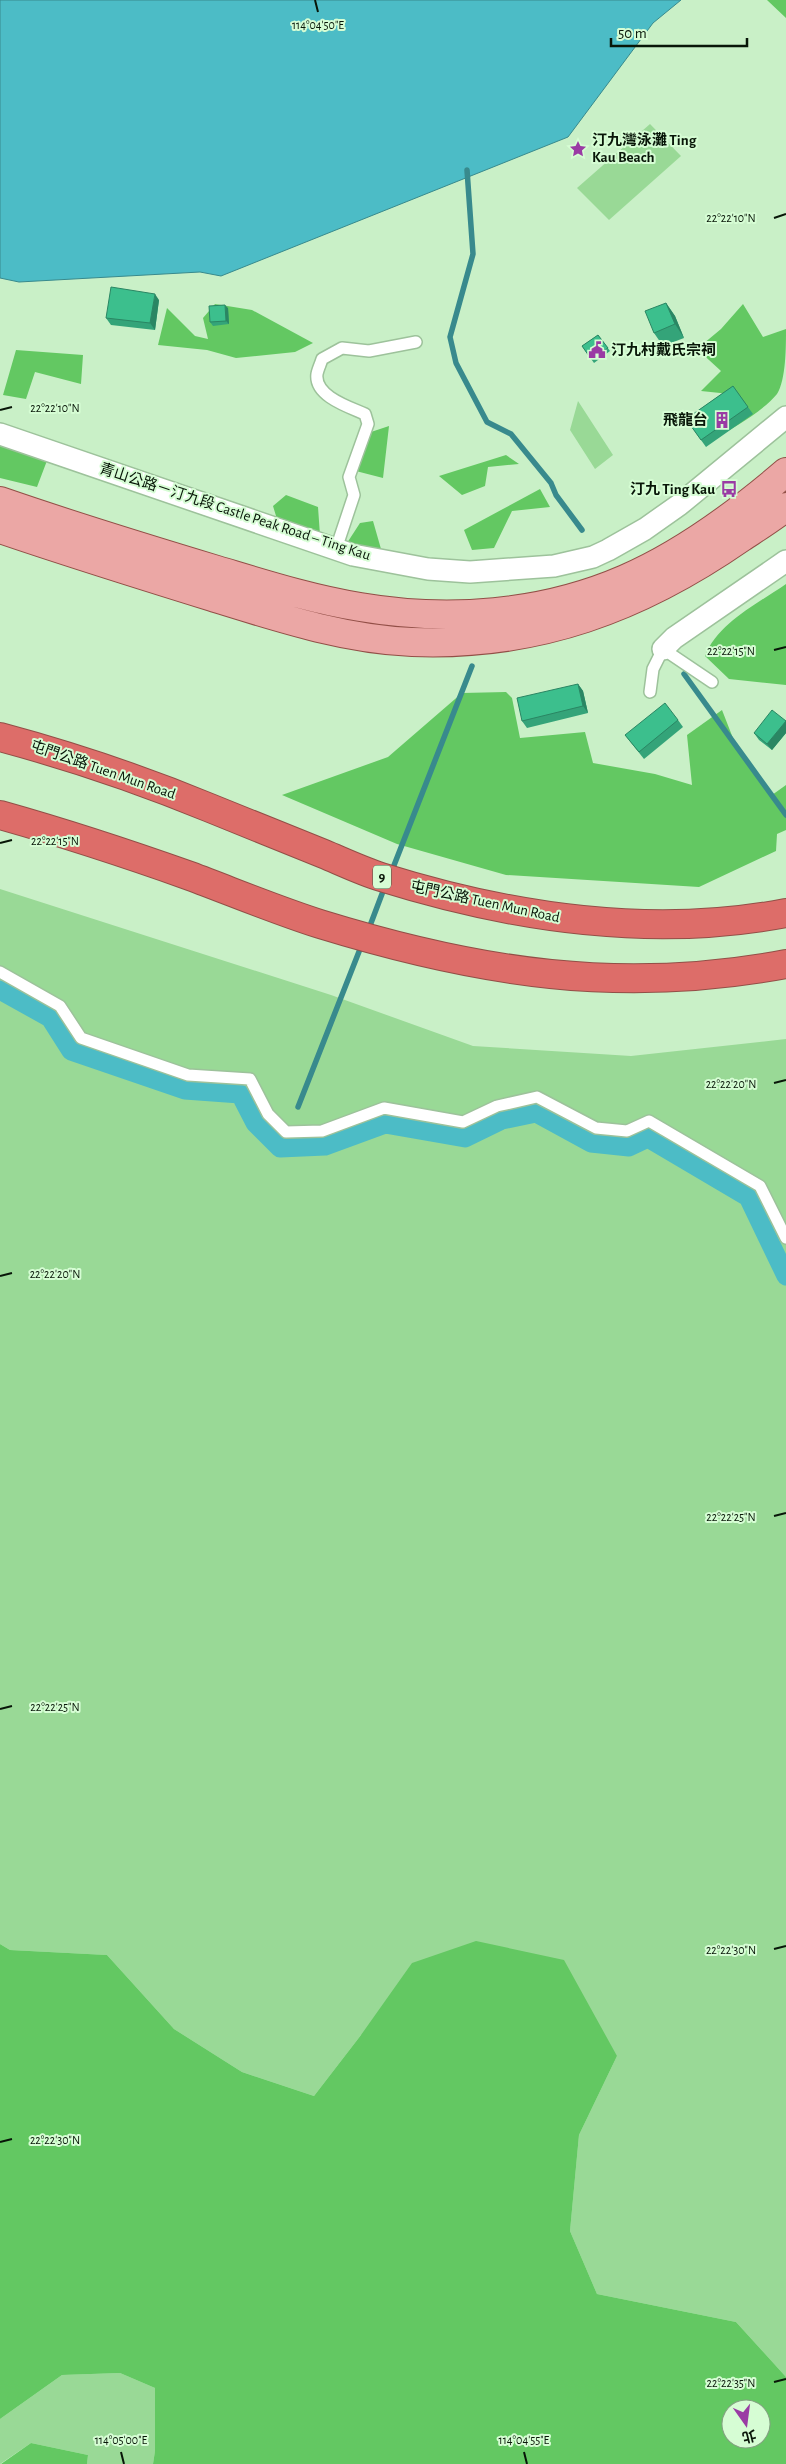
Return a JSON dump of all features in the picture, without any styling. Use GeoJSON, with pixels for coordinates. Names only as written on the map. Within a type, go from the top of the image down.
{"type":"FeatureCollection","features":[{"type":"Feature","properties":{"kind":"highway","name":"屯門公路 Tuen Mun Road"},"geometry":{"type":"LineString","coordinates":[[0,736],[43,748],[145,783],[379,876],[475,902],[563,919],[626,924],[723,922],[786,913]]}},
{"type":"Feature","properties":{"kind":"highway"},"geometry":{"type":"LineString","coordinates":[[0,815],[116,850],[318,923],[395,946],[460,962],[545,974],[616,978],[744,971],[786,964]]}},
{"type":"Feature","properties":{"kind":"main road"},"geometry":{"type":"LineString","coordinates":[[0,501],[100,535],[305,596],[360,607],[410,613],[464,614],[514,611],[556,602],[625,579],[694,542],[786,472]]}},
{"type":"Feature","properties":{"kind":"main road"},"geometry":{"type":"LineString","coordinates":[[0,529],[89,560],[297,623],[356,635],[411,642],[462,641],[520,635],[565,626],[637,600],[701,566],[786,507]]}},
{"type":"Feature","properties":{"kind":"street","name":"青山公路－汀九段 Castle Peak Road – Ting Kau"},"geometry":{"type":"LineString","coordinates":[[0,434],[336,549],[379,560],[451,572],[554,566],[593,557],[638,534],[679,505],[786,417]]}},
{"type":"Feature","properties":{"kind":"street"},"geometry":{"type":"LineString","coordinates":[[663,649],[674,638],[786,561]]}},
{"type":"Feature","properties":{"kind":"lane"},"geometry":{"type":"LineString","coordinates":[[336,549],[354,495],[349,478],[368,424],[365,414],[338,401],[320,388],[317,375],[322,359],[342,348],[369,351],[416,342]]}},
{"type":"Feature","properties":{"kind":"lane"},"geometry":{"type":"LineString","coordinates":[[650,692],[653,669],[663,649],[712,682]]}},
{"type":"Feature","properties":{"kind":"lane"},"geometry":{"type":"LineString","coordinates":[[0,972],[60,1006],[81,1038],[188,1075],[250,1079],[268,1114],[286,1132],[322,1131],[384,1108],[463,1122],[497,1106],[537,1097],[596,1128],[626,1131],[649,1121],[760,1186],[786,1238]]}},
{"type":"Feature","properties":{"kind":"green space"},"geometry":{"type":"Polygon","coordinates":[[[767,0],[786,0],[786,18],[767,0]]]}},
{"type":"Feature","properties":{"kind":"green space"},"geometry":{"type":"Polygon","coordinates":[[[650,124],[681,156],[609,220],[577,188],[650,124]]]}},
{"type":"Feature","properties":{"kind":"green space"},"geometry":{"type":"Polygon","coordinates":[[[215,304],[252,310],[313,343],[295,352],[236,358],[207,350],[158,345],[167,308],[195,336],[208,339],[203,318],[215,304]]]}},
{"type":"Feature","properties":{"kind":"green space"},"geometry":{"type":"Polygon","coordinates":[[[743,304],[763,337],[786,329],[785,363],[782,380],[777,394],[771,401],[747,419],[713,440],[730,394],[701,391],[721,371],[697,349],[721,329],[743,304]]]}},
{"type":"Feature","properties":{"kind":"green space"},"geometry":{"type":"Polygon","coordinates":[[[16,350],[83,355],[81,384],[35,372],[26,399],[3,395],[16,350]]]}},
{"type":"Feature","properties":{"kind":"green space"},"geometry":{"type":"Polygon","coordinates":[[[578,401],[613,455],[595,469],[570,430],[578,401]]]}},
{"type":"Feature","properties":{"kind":"green space"},"geometry":{"type":"Polygon","coordinates":[[[389,426],[383,478],[352,470],[368,433],[389,426]]]}},
{"type":"Feature","properties":{"kind":"green space"},"geometry":{"type":"Polygon","coordinates":[[[0,443],[48,458],[37,487],[0,478],[0,443]]]}},
{"type":"Feature","properties":{"kind":"green space"},"geometry":{"type":"Polygon","coordinates":[[[506,455],[519,464],[488,467],[485,486],[462,495],[439,476],[506,455]]]}},
{"type":"Feature","properties":{"kind":"green space"},"geometry":{"type":"Polygon","coordinates":[[[540,489],[550,507],[512,511],[494,548],[472,550],[464,530],[540,489]]]}},
{"type":"Feature","properties":{"kind":"green space"},"geometry":{"type":"Polygon","coordinates":[[[286,495],[318,507],[320,535],[283,539],[273,506],[286,495]]]}},
{"type":"Feature","properties":{"kind":"green space"},"geometry":{"type":"Polygon","coordinates":[[[373,521],[381,549],[364,549],[347,543],[360,523],[373,521]]]}},
{"type":"Feature","properties":{"kind":"green space"},"geometry":{"type":"Polygon","coordinates":[[[786,584],[786,685],[729,679],[705,656],[711,644],[740,615],[786,584]]]}},
{"type":"Feature","properties":{"kind":"green space"},"geometry":{"type":"Polygon","coordinates":[[[506,692],[512,698],[520,738],[585,732],[593,763],[655,774],[692,785],[687,735],[722,710],[738,751],[772,795],[786,785],[786,830],[777,834],[776,851],[699,887],[506,875],[397,844],[282,795],[388,757],[462,693],[506,692]]]}},
{"type":"Feature","properties":{"kind":"green space"},"geometry":{"type":"Polygon","coordinates":[[[0,889],[331,995],[473,1046],[631,1056],[786,1039],[786,2377],[736,2322],[597,2294],[570,2231],[579,2135],[617,2056],[361,2035],[314,2096],[242,2072],[174,2029],[107,1955],[10,1950],[0,1944],[0,889]]]}},
{"type":"Feature","properties":{"kind":"green space"},"geometry":{"type":"Polygon","coordinates":[[[476,1941],[564,1960],[617,2056],[579,2135],[570,2231],[597,2294],[736,2322],[786,2377],[786,2464],[153,2464],[155,2451],[155,2388],[120,2373],[62,2375],[0,2419],[0,1944],[10,1950],[107,1955],[174,2029],[242,2072],[314,2096],[361,2035],[412,1963],[476,1941]]]}},
{"type":"Feature","properties":{"kind":"green space"},"geometry":{"type":"Polygon","coordinates":[[[120,2373],[155,2388],[155,2451],[153,2464],[87,2464],[88,2455],[31,2443],[0,2464],[0,2419],[62,2375],[120,2373]]]}},
{"type":"Feature","properties":{"kind":"green space"},"geometry":{"type":"Polygon","coordinates":[[[31,2443],[88,2455],[87,2464],[1,2464],[31,2443]]]}},
{"type":"Feature","properties":{"kind":"water"},"geometry":{"type":"Polygon","coordinates":[[[0,0],[681,0],[653,23],[568,137],[221,276],[200,272],[19,282],[0,278],[0,0]]]}},
{"type":"Feature","properties":{"kind":"building"},"geometry":{"type":"Polygon","coordinates":[[[111,287],[155,294],[150,323],[106,318],[111,287]]]}},
{"type":"Feature","properties":{"kind":"building"},"geometry":{"type":"Polygon","coordinates":[[[666,303],[675,324],[654,333],[645,311],[666,303]]]}},
{"type":"Feature","properties":{"kind":"building"},"geometry":{"type":"Polygon","coordinates":[[[225,305],[226,321],[210,322],[209,306],[225,305]]]}},
{"type":"Feature","properties":{"kind":"building","name":"汀九村戴氏宗祠"},"geometry":{"type":"Polygon","coordinates":[[[598,335],[608,348],[591,359],[582,346],[598,335]]]}},
{"type":"Feature","properties":{"kind":"building","name":"飛龍台"},"geometry":{"type":"Polygon","coordinates":[[[733,386],[748,407],[701,440],[686,419],[733,386]]]}},
{"type":"Feature","properties":{"kind":"building"},"geometry":{"type":"Polygon","coordinates":[[[578,684],[583,706],[522,721],[517,698],[578,684]]]}},
{"type":"Feature","properties":{"kind":"building"},"geometry":{"type":"Polygon","coordinates":[[[665,703],[678,720],[639,752],[625,735],[665,703]]]}},
{"type":"Feature","properties":{"kind":"building"},"geometry":{"type":"Polygon","coordinates":[[[772,710],[786,721],[767,744],[754,733],[772,710]]]}},
{"type":"Feature","properties":{"kind":"waterway"},"geometry":{"type":"LineString","coordinates":[[467,170],[473,254],[450,337],[456,363],[487,422],[511,434],[551,483],[556,495],[582,530]]}},
{"type":"Feature","properties":{"kind":"waterway"},"geometry":{"type":"LineString","coordinates":[[391,873],[472,666]]}},
{"type":"Feature","properties":{"kind":"waterway"},"geometry":{"type":"LineString","coordinates":[[684,674],[786,815]]}},
{"type":"Feature","properties":{"kind":"waterway"},"geometry":{"type":"LineString","coordinates":[[368,931],[385,886]]}},
{"type":"Feature","properties":{"kind":"waterway"},"geometry":{"type":"LineString","coordinates":[[298,1107],[362,944]]}},
{"type":"Feature","properties":{"kind":"waterway"},"geometry":{"type":"LineString","coordinates":[[0,990],[50,1018],[71,1051],[185,1090],[240,1094],[255,1123],[280,1148],[325,1146],[385,1124],[465,1138],[502,1120],[536,1113],[591,1143],[629,1147],[648,1138],[748,1197],[786,1276]]}},
{"type":"Feature","properties":{"kind":"place","name":"汀九灣泳灘 Ting Kau Beach"},"geometry":{"type":"Point","coordinates":[578,149]}},
{"type":"Feature","properties":{"kind":"place","name":"汀九村戴氏宗祠"},"geometry":{"type":"Point","coordinates":[597,350]}},
{"type":"Feature","properties":{"kind":"place","name":"飛龍台"},"geometry":{"type":"Point","coordinates":[722,420]}},
{"type":"Feature","properties":{"kind":"place","name":"汀九 Ting Kau"},"geometry":{"type":"Point","coordinates":[729,489]}}]}
